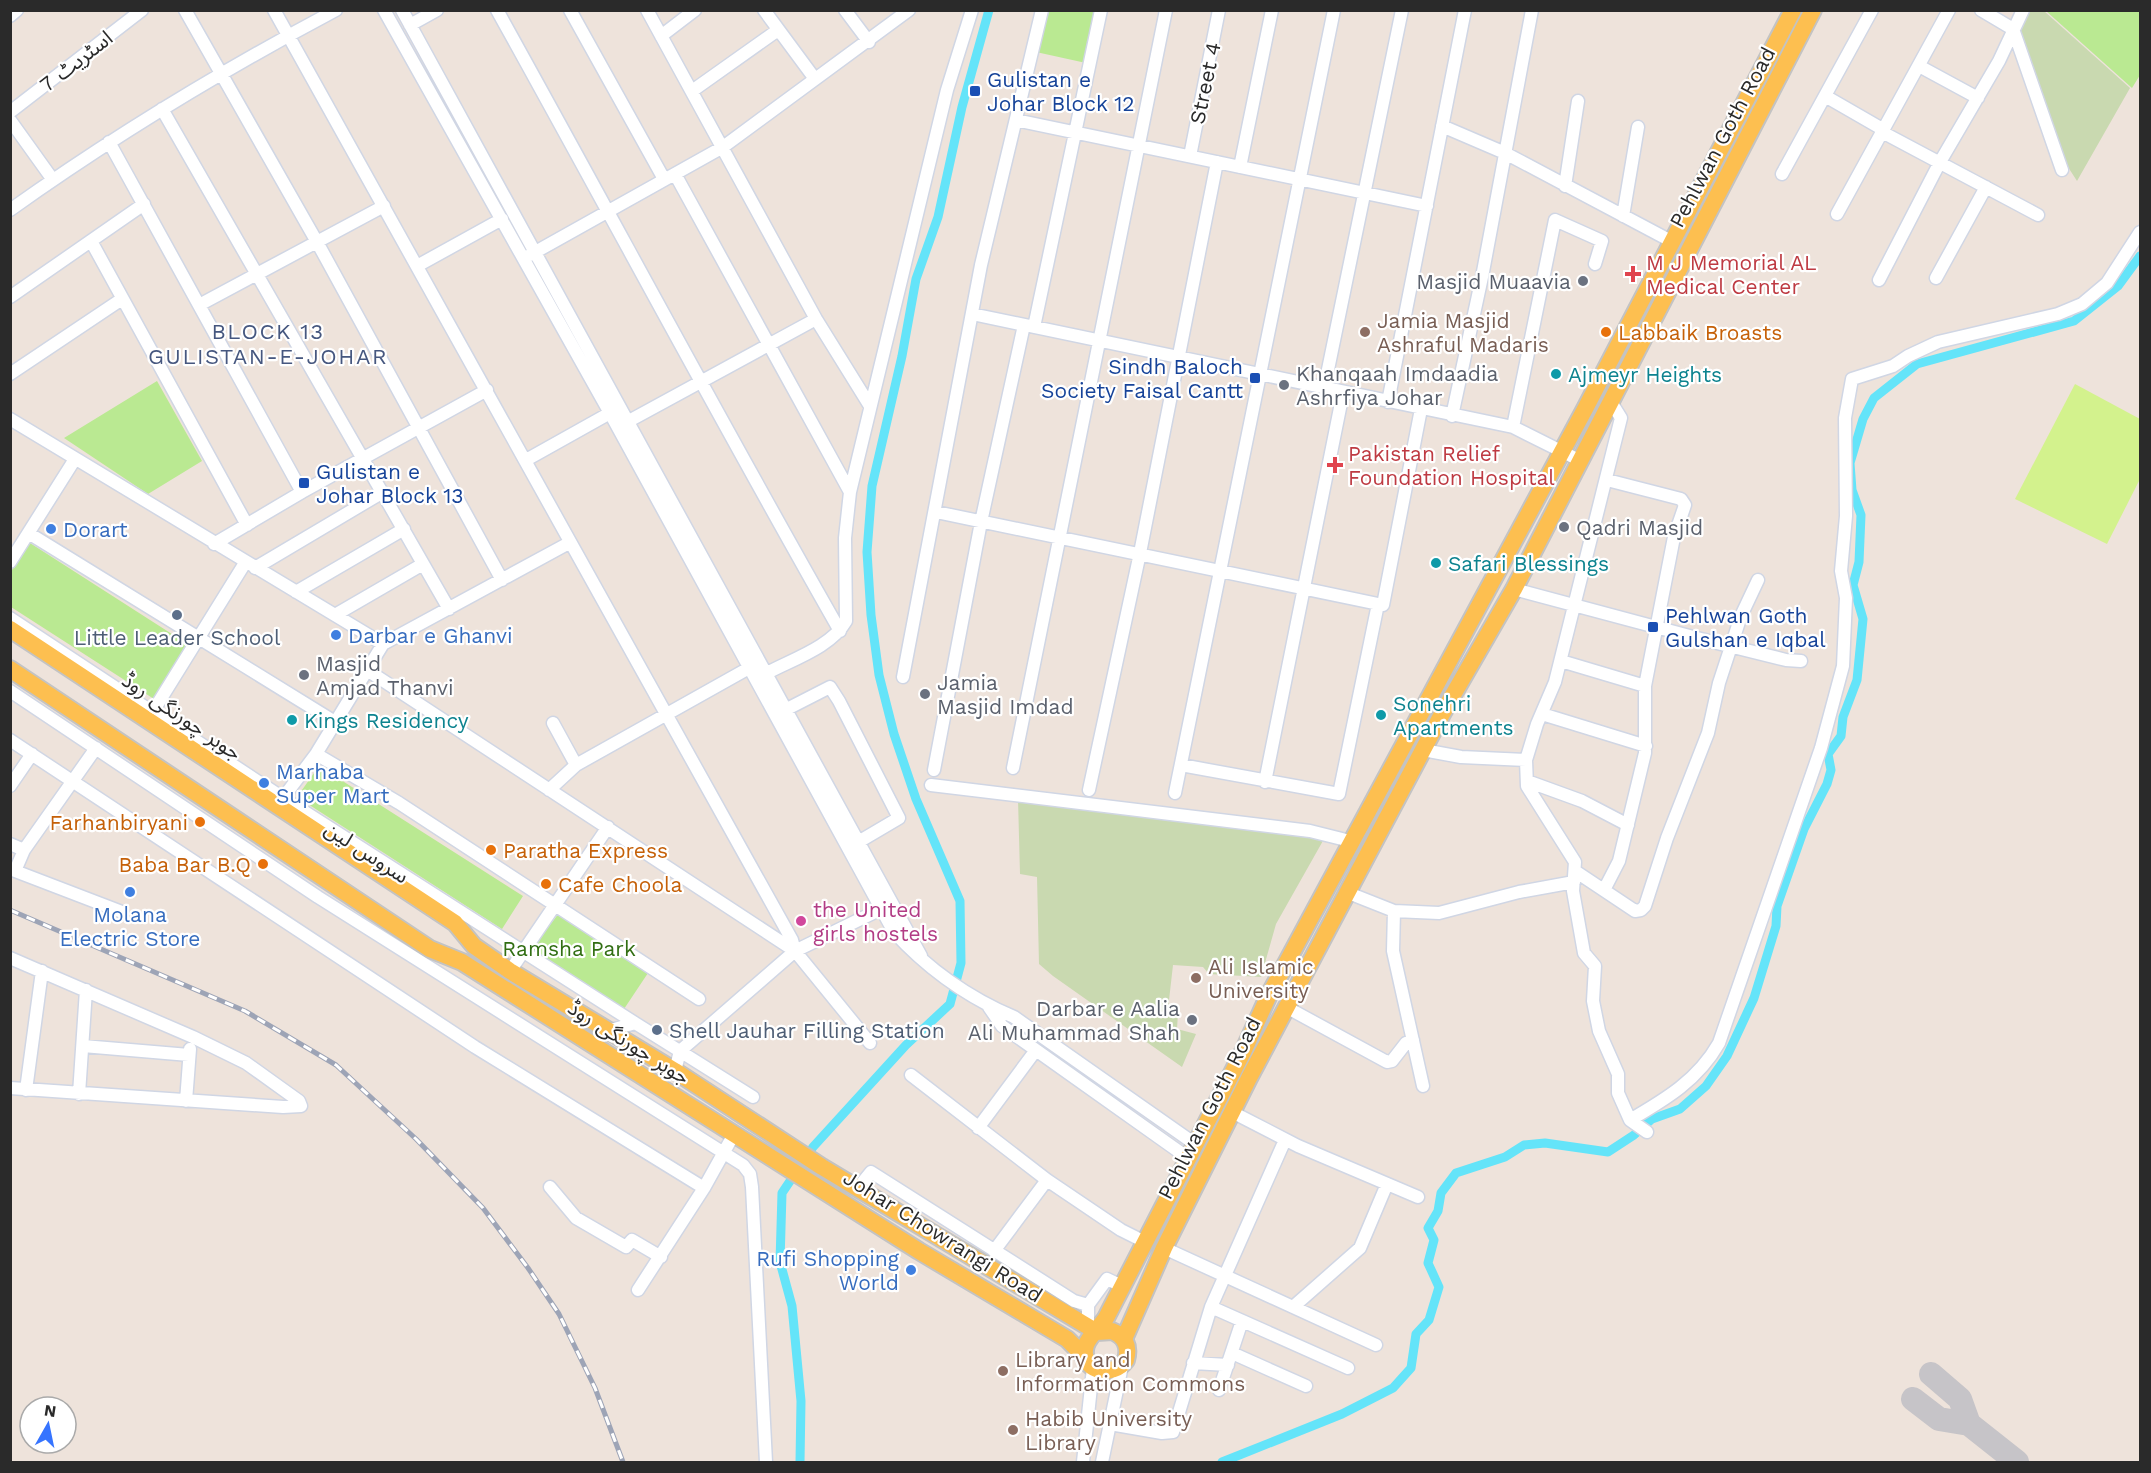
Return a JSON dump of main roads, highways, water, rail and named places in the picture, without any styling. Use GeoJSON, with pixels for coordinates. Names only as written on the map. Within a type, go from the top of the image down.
{"type":"FeatureCollection","features":[{"type":"Feature","properties":{"kind":"main road","name":"Pehlwan Goth Road"},"geometry":{"type":"LineString","coordinates":[[1124,1339],[1164,1248],[1232,1112],[1268,997],[1561,453],[1793,10]]}},
{"type":"Feature","properties":{"kind":"main road","name":"Pehlwan Goth Road"},"geometry":{"type":"LineString","coordinates":[[1092,1329],[1122,1286],[1192,1151],[1247,1063],[1286,1007],[1423,750],[1514,589],[1813,10]]}},
{"type":"Feature","properties":{"kind":"main road"},"geometry":{"type":"LineString","coordinates":[[1668,248],[1681,265]]}},
{"type":"Feature","properties":{"kind":"main road"},"geometry":{"type":"LineString","coordinates":[[1616,349],[1633,358]]}},
{"type":"Feature","properties":{"kind":"main road","name":"جوہر چورنگی روڈ"},"geometry":{"type":"LineString","coordinates":[[10,629],[458,918],[474,945]]}},
{"type":"Feature","properties":{"kind":"main road","name":"جوہر چورنگی روڈ"},"geometry":{"type":"LineString","coordinates":[[10,642],[445,930],[474,945],[510,970],[675,1071],[783,1141]]}},
{"type":"Feature","properties":{"kind":"main road","name":"جوہر چورنگی روڈ"},"geometry":{"type":"LineString","coordinates":[[10,657],[434,938],[462,962],[773,1157]]}},
{"type":"Feature","properties":{"kind":"main road","name":"جوہر چورنگی روڈ"},"geometry":{"type":"LineString","coordinates":[[10,669],[430,949],[462,962]]}},
{"type":"Feature","properties":{"kind":"main road","name":"Johar Chowrangi Road"},"geometry":{"type":"LineString","coordinates":[[783,1141],[822,1167],[1092,1329]]}},
{"type":"Feature","properties":{"kind":"main road","name":"Johar Chowrangi Road"},"geometry":{"type":"LineString","coordinates":[[773,1157],[919,1251],[1066,1339],[1090,1363]]}},
{"type":"Feature","properties":{"kind":"main road"},"geometry":{"type":"LineString","coordinates":[[1092,1329],[1112,1330],[1124,1339],[1128,1353],[1122,1366],[1108,1372],[1090,1363],[1086,1344],[1092,1329]]}},
{"type":"Feature","properties":{"kind":"waterway"},"geometry":{"type":"LineString","coordinates":[[800,1462],[801,1401],[792,1306],[780,1262],[782,1193],[813,1147],[906,1045],[950,1004],[961,963],[960,901],[916,799],[894,734],[879,675],[871,615],[867,552],[872,486],[902,356],[916,279],[938,217],[962,107],[989,10]]}},
{"type":"Feature","properties":{"kind":"waterway"},"geometry":{"type":"LineString","coordinates":[[1222,1462],[1342,1414],[1393,1388],[1411,1368],[1416,1334],[1429,1320],[1439,1287],[1428,1263],[1434,1240],[1428,1228],[1438,1211],[1441,1193],[1456,1173],[1505,1157],[1524,1145],[1545,1143],[1608,1152],[1634,1135],[1652,1119],[1680,1109],[1706,1086],[1727,1056],[1754,998],[1776,926],[1777,906],[1804,829],[1827,784],[1831,770],[1828,754],[1841,736],[1843,717],[1857,680],[1863,619],[1853,585],[1859,562],[1861,515],[1852,490],[1850,463],[1863,419],[1874,398],[1917,364],[2074,321],[2118,286],[2140,256]]}},
{"type":"Feature","properties":{"kind":"railway"},"geometry":{"type":"LineString","coordinates":[[10,910],[245,1011],[336,1065],[416,1139],[483,1208],[528,1268],[559,1314],[595,1388],[623,1462]]}},
{"type":"Feature","properties":{"kind":"place","name":"Gulistan e Johar Block 12"},"geometry":{"type":"Point","coordinates":[975,91]}},
{"type":"Feature","properties":{"kind":"place","name":"M J Memorial AL Medical Center"},"geometry":{"type":"Point","coordinates":[1633,274]}},
{"type":"Feature","properties":{"kind":"place","name":"Masjid Muaavia"},"geometry":{"type":"Point","coordinates":[1583,281]}},
{"type":"Feature","properties":{"kind":"place","name":"Jamia Masjid Ashraful Madaris"},"geometry":{"type":"Point","coordinates":[1365,332]}},
{"type":"Feature","properties":{"kind":"place","name":"Labbaik Broasts"},"geometry":{"type":"Point","coordinates":[1606,332]}},
{"type":"Feature","properties":{"kind":"place","name":"Ajmeyr Heights"},"geometry":{"type":"Point","coordinates":[1556,374]}},
{"type":"Feature","properties":{"kind":"place","name":"Sindh Baloch Society Faisal Cantt"},"geometry":{"type":"Point","coordinates":[1255,378]}},
{"type":"Feature","properties":{"kind":"place","name":"Khanqaah Imdaadia Ashrfiya Johar"},"geometry":{"type":"Point","coordinates":[1284,385]}},
{"type":"Feature","properties":{"kind":"place","name":"Pakistan Relief Foundation Hospital"},"geometry":{"type":"Point","coordinates":[1335,465]}},
{"type":"Feature","properties":{"kind":"place","name":"Gulistan e Johar Block 13"},"geometry":{"type":"Point","coordinates":[304,483]}},
{"type":"Feature","properties":{"kind":"place","name":"Qadri Masjid"},"geometry":{"type":"Point","coordinates":[1564,527]}},
{"type":"Feature","properties":{"kind":"place","name":"Dorart"},"geometry":{"type":"Point","coordinates":[51,529]}},
{"type":"Feature","properties":{"kind":"place","name":"Safari Blessings"},"geometry":{"type":"Point","coordinates":[1436,563]}},
{"type":"Feature","properties":{"kind":"place","name":"Little Leader School"},"geometry":{"type":"Point","coordinates":[177,615]}},
{"type":"Feature","properties":{"kind":"place","name":"Pehlwan Goth Gulshan e Iqbal"},"geometry":{"type":"Point","coordinates":[1653,627]}},
{"type":"Feature","properties":{"kind":"place","name":"Darbar e Ghanvi"},"geometry":{"type":"Point","coordinates":[336,635]}},
{"type":"Feature","properties":{"kind":"place","name":"Masjid Amjad Thanvi"},"geometry":{"type":"Point","coordinates":[304,675]}},
{"type":"Feature","properties":{"kind":"place","name":"Jamia Masjid Imdad"},"geometry":{"type":"Point","coordinates":[925,694]}},
{"type":"Feature","properties":{"kind":"place","name":"Sonehri Apartments"},"geometry":{"type":"Point","coordinates":[1381,715]}},
{"type":"Feature","properties":{"kind":"place","name":"Kings Residency"},"geometry":{"type":"Point","coordinates":[292,720]}},
{"type":"Feature","properties":{"kind":"place","name":"Marhaba Super Mart"},"geometry":{"type":"Point","coordinates":[264,783]}},
{"type":"Feature","properties":{"kind":"place","name":"Farhanbiryani"},"geometry":{"type":"Point","coordinates":[200,822]}},
{"type":"Feature","properties":{"kind":"place","name":"Paratha Express"},"geometry":{"type":"Point","coordinates":[491,850]}},
{"type":"Feature","properties":{"kind":"place","name":"Baba Bar B.Q"},"geometry":{"type":"Point","coordinates":[263,864]}},
{"type":"Feature","properties":{"kind":"place","name":"Cafe Choola"},"geometry":{"type":"Point","coordinates":[546,884]}},
{"type":"Feature","properties":{"kind":"place","name":"Molana Electric Store"},"geometry":{"type":"Point","coordinates":[130,892]}},
{"type":"Feature","properties":{"kind":"place","name":"the United girls hostels"},"geometry":{"type":"Point","coordinates":[801,921]}},
{"type":"Feature","properties":{"kind":"place","name":"Ali Islamic University"},"geometry":{"type":"Point","coordinates":[1196,978]}},
{"type":"Feature","properties":{"kind":"place","name":"Darbar e Aalia Ali Muhammad Shah"},"geometry":{"type":"Point","coordinates":[1192,1020]}},
{"type":"Feature","properties":{"kind":"place","name":"Shell Jauhar Filling Station"},"geometry":{"type":"Point","coordinates":[657,1030]}},
{"type":"Feature","properties":{"kind":"place","name":"Rufi Shopping World"},"geometry":{"type":"Point","coordinates":[911,1270]}},
{"type":"Feature","properties":{"kind":"place","name":"Library and Information Commons"},"geometry":{"type":"Point","coordinates":[1003,1371]}},
{"type":"Feature","properties":{"kind":"place","name":"Habib University Library"},"geometry":{"type":"Point","coordinates":[1013,1430]}},
{"type":"Feature","properties":{"kind":"district","name":"BLOCK 13 GULISTAN-E-JOHAR"},"geometry":{"type":"Point","coordinates":[268,344]}},
{"type":"Feature","properties":{"kind":"park label","name":"Ramsha Park"},"geometry":{"type":"Point","coordinates":[569,948]}}]}
